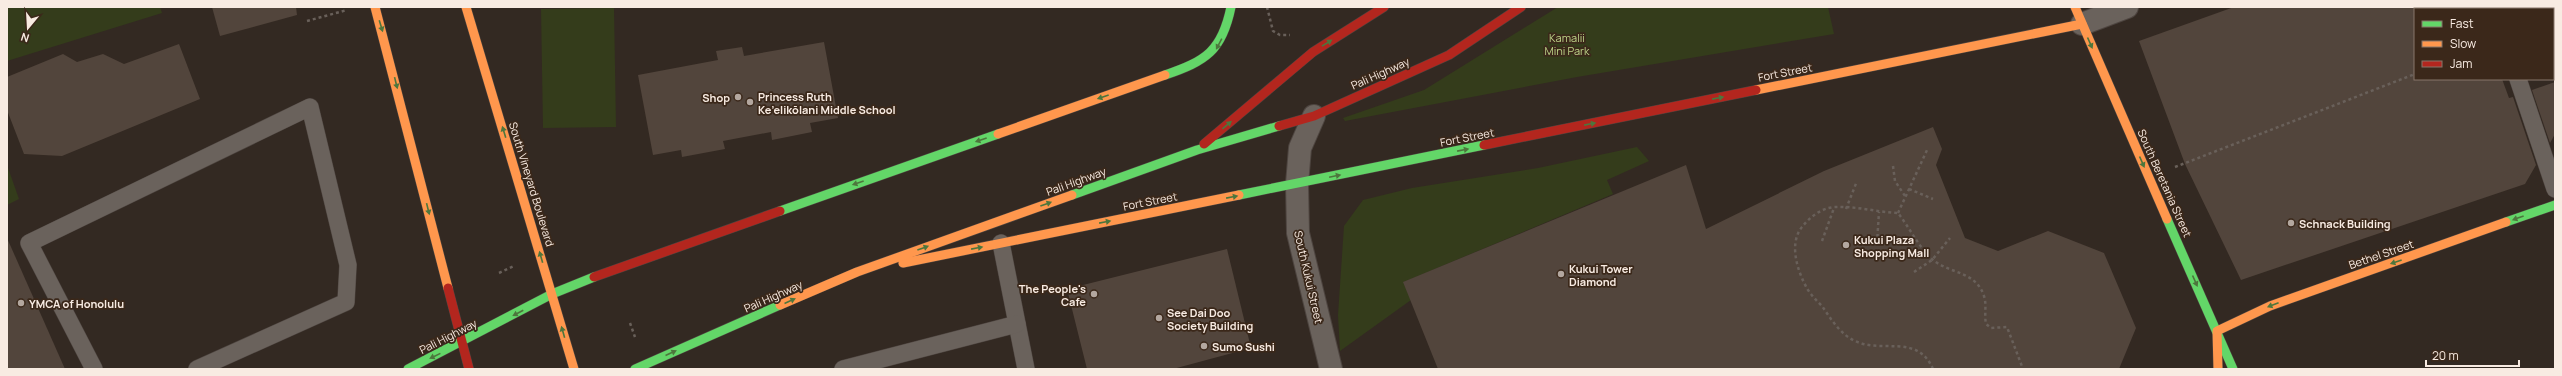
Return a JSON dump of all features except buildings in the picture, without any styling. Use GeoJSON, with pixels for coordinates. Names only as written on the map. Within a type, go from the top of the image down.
{"type":"FeatureCollection","features":[{"type":"Feature","properties":{"kind":"main road"},"geometry":{"type":"LineString","coordinates":[[375,7],[461,343],[469,369]]}},
{"type":"Feature","properties":{"kind":"main road","name":"South Vineyard Boulevard"},"geometry":{"type":"LineString","coordinates":[[466,7],[574,369]]}},
{"type":"Feature","properties":{"kind":"main road","name":"Pali Highway"},"geometry":{"type":"LineString","coordinates":[[408,369],[461,343],[552,294],[611,270],[1192,66],[1215,52],[1225,31],[1231,7]]}},
{"type":"Feature","properties":{"kind":"main road"},"geometry":{"type":"LineString","coordinates":[[1197,150],[1313,52],[1384,7]]}},
{"type":"Feature","properties":{"kind":"main road","name":"Pali Highway"},"geometry":{"type":"LineString","coordinates":[[635,369],[857,272],[1197,150],[1314,116],[1449,55],[1520,7]]}},
{"type":"Feature","properties":{"kind":"main road","name":"South Beretania Street"},"geometry":{"type":"LineString","coordinates":[[2079,16],[2233,369]]}},
{"type":"Feature","properties":{"kind":"main road","name":"Fort Street"},"geometry":{"type":"LineString","coordinates":[[857,272],[1297,184],[2079,16]]}},
{"type":"Feature","properties":{"kind":"main road","name":"Bethel Street"},"geometry":{"type":"LineString","coordinates":[[2217,331],[2270,306],[2555,205]]}},
{"type":"Feature","properties":{"kind":"main road"},"geometry":{"type":"LineString","coordinates":[[2217,331],[2218,369]]}},
{"type":"Feature","properties":{"kind":"street"},"geometry":{"type":"LineString","coordinates":[[2079,16],[2127,7]]}},
{"type":"Feature","properties":{"kind":"street","name":"South Kukui Street"},"geometry":{"type":"LineString","coordinates":[[1314,116],[1300,148],[1297,184],[1298,233],[1331,369]]}},
{"type":"Feature","properties":{"kind":"lane"},"geometry":{"type":"LineString","coordinates":[[2518,80],[2555,189]]}},
{"type":"Feature","properties":{"kind":"lane"},"geometry":{"type":"LineString","coordinates":[[94,369],[29,243],[310,107],[348,265],[346,302],[197,369]]}},
{"type":"Feature","properties":{"kind":"lane"},"geometry":{"type":"LineString","coordinates":[[1002,243],[1026,369]]}},
{"type":"Feature","properties":{"kind":"lane"},"geometry":{"type":"LineString","coordinates":[[843,369],[1017,324]]}},
{"type":"Feature","properties":{"kind":"path"},"geometry":{"type":"LineString","coordinates":[[1267,7],[1273,31],[1280,35],[1292,35]]}},
{"type":"Feature","properties":{"kind":"path"},"geometry":{"type":"LineString","coordinates":[[308,21],[350,9]]}},
{"type":"Feature","properties":{"kind":"path"},"geometry":{"type":"LineString","coordinates":[[2149,177],[2414,74]]}},
{"type":"Feature","properties":{"kind":"path"},"geometry":{"type":"LineString","coordinates":[[1898,213],[1928,148]]}},
{"type":"Feature","properties":{"kind":"path"},"geometry":{"type":"LineString","coordinates":[[1893,166],[1896,181],[1906,196]]}},
{"type":"Feature","properties":{"kind":"path"},"geometry":{"type":"LineString","coordinates":[[1846,209],[1857,181]]}},
{"type":"Feature","properties":{"kind":"path"},"geometry":{"type":"LineString","coordinates":[[1909,190],[1933,199]]}},
{"type":"Feature","properties":{"kind":"path"},"geometry":{"type":"LineString","coordinates":[[1898,213],[1835,207],[1822,210],[1807,220],[1798,232],[1795,246],[1797,263],[1809,292],[1842,333],[1855,341],[1866,344],[1902,346],[1920,351],[1933,369]]}},
{"type":"Feature","properties":{"kind":"path"},"geometry":{"type":"LineString","coordinates":[[1822,241],[1835,207]]}},
{"type":"Feature","properties":{"kind":"path"},"geometry":{"type":"LineString","coordinates":[[1877,243],[1879,212]]}},
{"type":"Feature","properties":{"kind":"path"},"geometry":{"type":"LineString","coordinates":[[1898,213],[1932,260],[1943,266],[1962,272],[1979,287],[1984,296],[1986,324],[1992,328],[2007,327],[2023,369]]}},
{"type":"Feature","properties":{"kind":"path"},"geometry":{"type":"LineString","coordinates":[[1914,272],[1932,260],[1950,238]]}},
{"type":"Feature","properties":{"kind":"path"},"geometry":{"type":"LineString","coordinates":[[499,273],[514,266]]}},
{"type":"Feature","properties":{"kind":"path"},"geometry":{"type":"LineString","coordinates":[[630,323],[635,337]]}},
{"type":"Feature","properties":{"kind":"green space"},"geometry":{"type":"Polygon","coordinates":[[[7,7],[160,7],[162,13],[7,61],[7,7]]]}},
{"type":"Feature","properties":{"kind":"green space","name":"Kamalii Mini Park"},"geometry":{"type":"Polygon","coordinates":[[[1558,7],[1828,7],[1834,34],[1577,77],[1345,121],[1343,118],[1424,90],[1558,7]]]}},
{"type":"Feature","properties":{"kind":"green space"},"geometry":{"type":"Polygon","coordinates":[[[614,8],[616,127],[543,128],[541,9],[614,8]]]}},
{"type":"Feature","properties":{"kind":"green space"},"geometry":{"type":"Polygon","coordinates":[[[1637,147],[1649,161],[1607,180],[1613,194],[1404,282],[1411,300],[1340,351],[1338,315],[1344,226],[1363,200],[1412,188],[1538,168],[1637,147]]]}},
{"type":"Feature","properties":{"kind":"green space"},"geometry":{"type":"Polygon","coordinates":[[[7,165],[19,199],[7,205],[7,165]]]}},
{"type":"Feature","properties":{"kind":"traffic: fast"},"geometry":{"type":"LineString","coordinates":[[1165,75],[1191,65],[1202,59],[1210,52],[1223,34],[1231,7]]}},
{"type":"Feature","properties":{"kind":"traffic: fast"},"geometry":{"type":"LineString","coordinates":[[1072,195],[1197,150],[1279,126]]}},
{"type":"Feature","properties":{"kind":"traffic: fast"},"geometry":{"type":"LineString","coordinates":[[780,211],[998,134]]}},
{"type":"Feature","properties":{"kind":"traffic: fast"},"geometry":{"type":"LineString","coordinates":[[1239,195],[1484,145]]}},
{"type":"Feature","properties":{"kind":"traffic: fast"},"geometry":{"type":"LineString","coordinates":[[2506,222],[2555,205]]}},
{"type":"Feature","properties":{"kind":"traffic: fast"},"geometry":{"type":"LineString","coordinates":[[2167,219],[2233,369]]}},
{"type":"Feature","properties":{"kind":"traffic: fast"},"geometry":{"type":"LineString","coordinates":[[408,369],[552,294],[594,277]]}},
{"type":"Feature","properties":{"kind":"traffic: fast"},"geometry":{"type":"LineString","coordinates":[[635,369],[780,305]]}},
{"type":"Feature","properties":{"kind":"traffic: slow"},"geometry":{"type":"LineString","coordinates":[[375,7],[448,288]]}},
{"type":"Feature","properties":{"kind":"traffic: slow"},"geometry":{"type":"LineString","coordinates":[[466,7],[574,369]]}},
{"type":"Feature","properties":{"kind":"traffic: slow"},"geometry":{"type":"LineString","coordinates":[[2075,7],[2167,219]]}},
{"type":"Feature","properties":{"kind":"traffic: slow"},"geometry":{"type":"LineString","coordinates":[[1756,90],[2082,24]]}},
{"type":"Feature","properties":{"kind":"traffic: slow"},"geometry":{"type":"LineString","coordinates":[[998,134],[1165,75]]}},
{"type":"Feature","properties":{"kind":"traffic: slow"},"geometry":{"type":"LineString","coordinates":[[780,305],[857,272],[1072,195]]}},
{"type":"Feature","properties":{"kind":"traffic: slow"},"geometry":{"type":"LineString","coordinates":[[903,263],[1239,195]]}},
{"type":"Feature","properties":{"kind":"traffic: slow"},"geometry":{"type":"LineString","coordinates":[[2218,369],[2217,331],[2270,306],[2506,222]]}},
{"type":"Feature","properties":{"kind":"traffic: jam"},"geometry":{"type":"LineString","coordinates":[[1204,144],[1313,52],[1384,7]]}},
{"type":"Feature","properties":{"kind":"traffic: jam"},"geometry":{"type":"LineString","coordinates":[[1279,126],[1314,116],[1449,55],[1521,7]]}},
{"type":"Feature","properties":{"kind":"traffic: jam"},"geometry":{"type":"LineString","coordinates":[[1484,145],[1756,90]]}},
{"type":"Feature","properties":{"kind":"traffic: jam"},"geometry":{"type":"LineString","coordinates":[[594,277],[780,211]]}},
{"type":"Feature","properties":{"kind":"traffic: jam"},"geometry":{"type":"LineString","coordinates":[[448,288],[469,369]]}},
{"type":"Feature","properties":{"kind":"place","name":"Shop"},"geometry":{"type":"Point","coordinates":[738,97]}},
{"type":"Feature","properties":{"kind":"place","name":"Princess Ruth Ke’elikōlani Middle School"},"geometry":{"type":"Point","coordinates":[750,102]}},
{"type":"Feature","properties":{"kind":"place","name":"Schnack Building"},"geometry":{"type":"Point","coordinates":[2291,223]}},
{"type":"Feature","properties":{"kind":"place","name":"Kukui Plaza Shopping Mall"},"geometry":{"type":"Point","coordinates":[1846,245]}},
{"type":"Feature","properties":{"kind":"place","name":"Kukui Tower Diamond"},"geometry":{"type":"Point","coordinates":[1561,274]}},
{"type":"Feature","properties":{"kind":"place","name":"The People's Cafe"},"geometry":{"type":"Point","coordinates":[1094,294]}},
{"type":"Feature","properties":{"kind":"place","name":"YMCA of Honolulu"},"geometry":{"type":"Point","coordinates":[21,303]}},
{"type":"Feature","properties":{"kind":"place","name":"See Dai Doo Society Building"},"geometry":{"type":"Point","coordinates":[1159,318]}},
{"type":"Feature","properties":{"kind":"place","name":"Sumo Sushi"},"geometry":{"type":"Point","coordinates":[1204,346]}}]}
